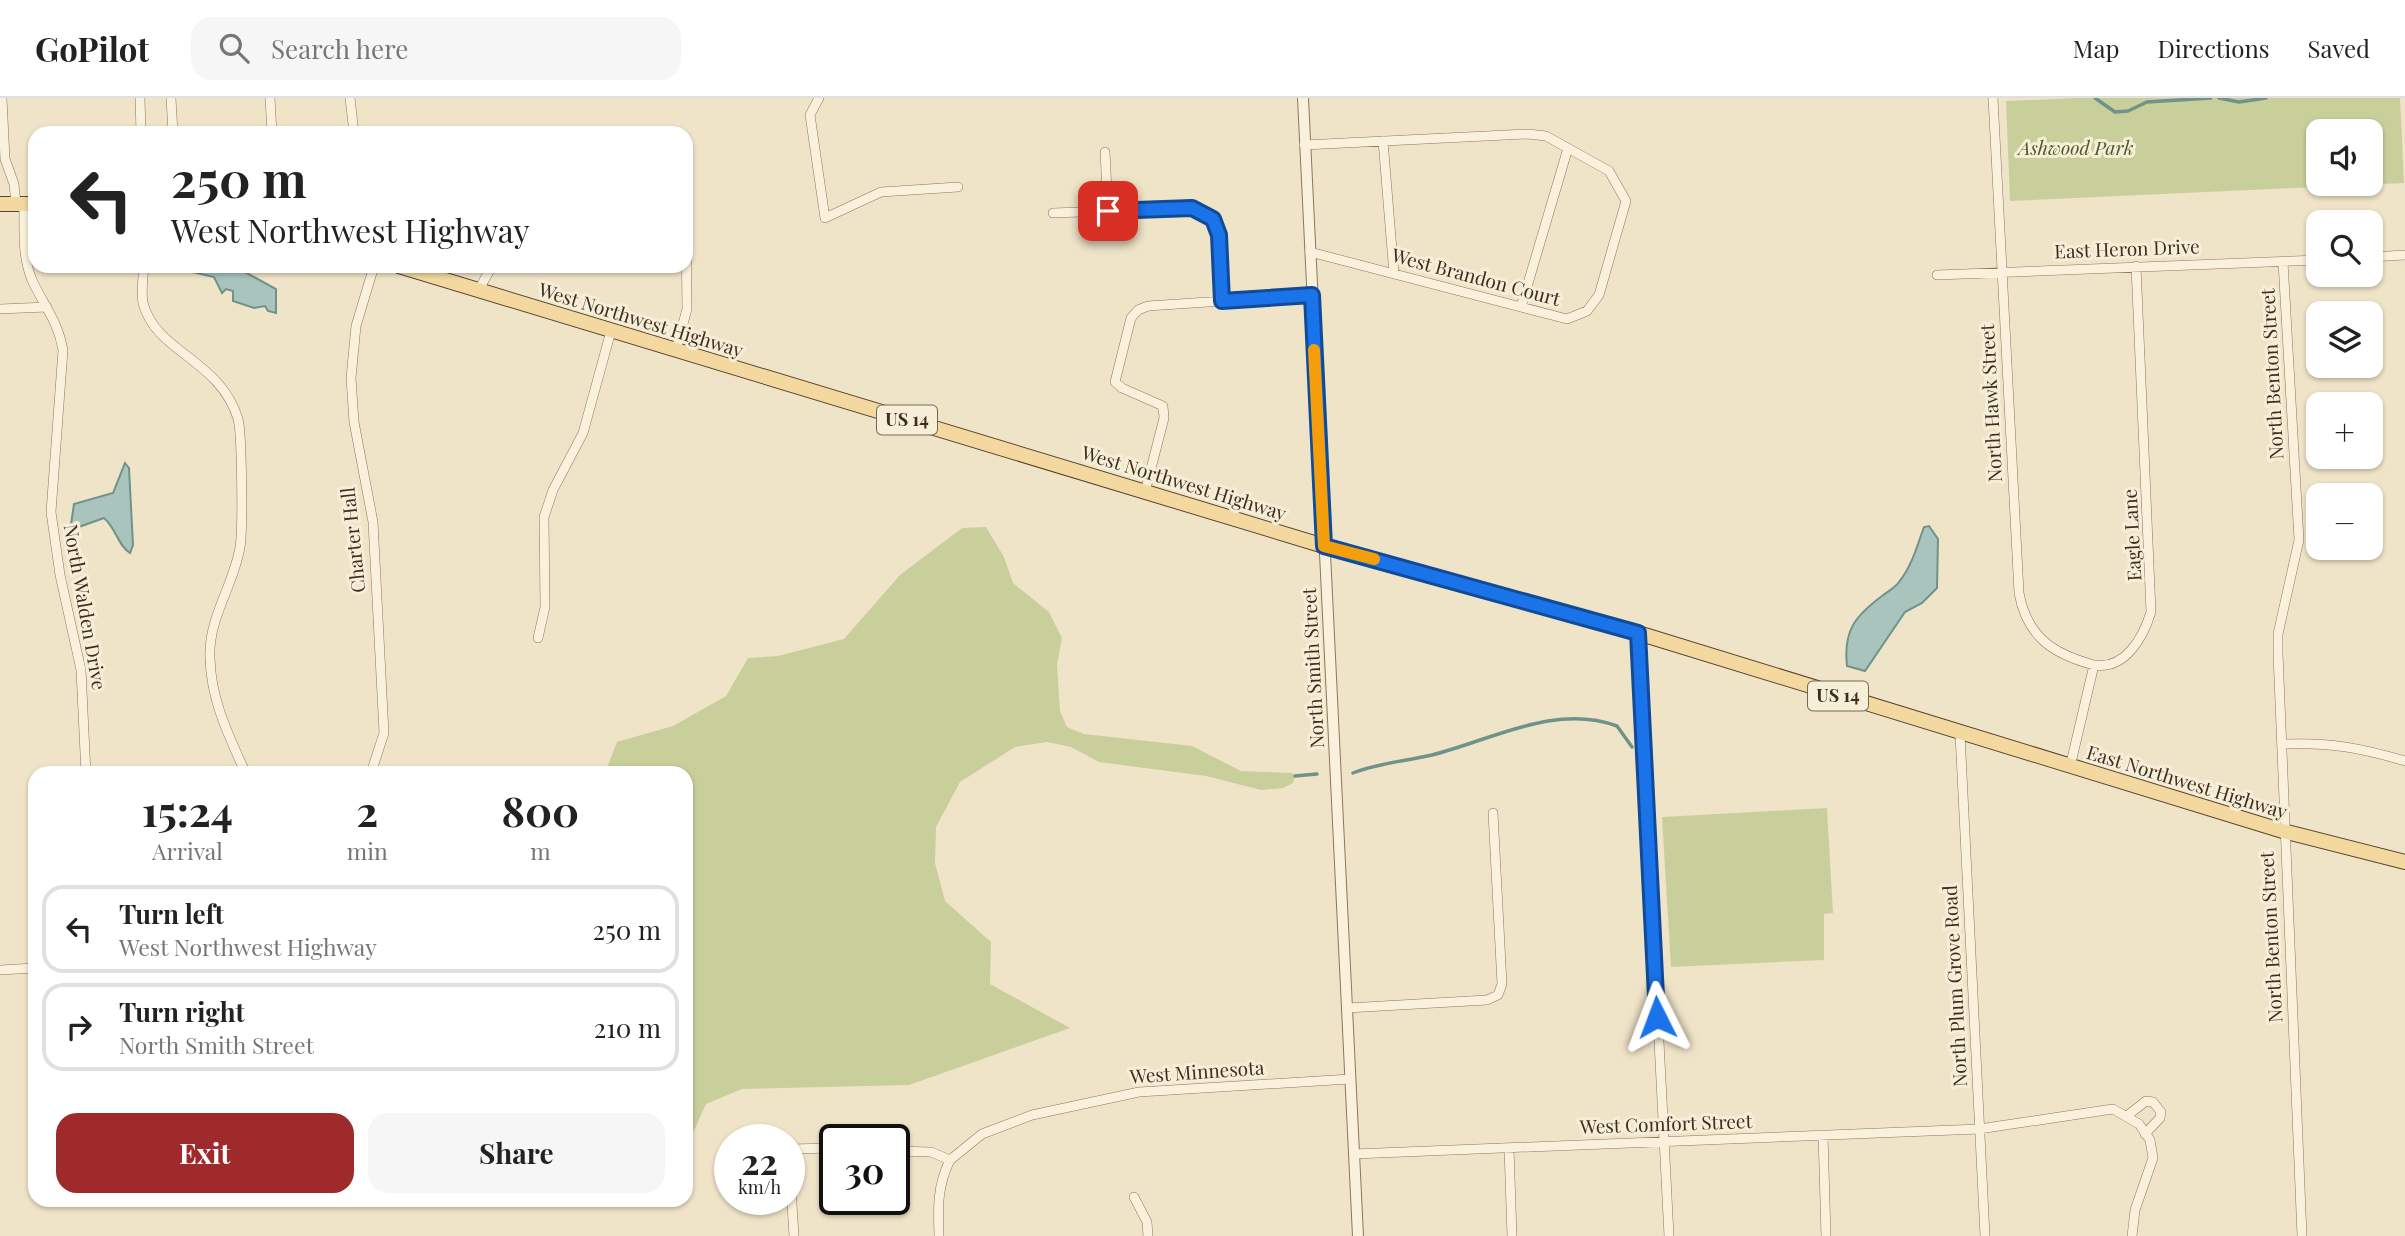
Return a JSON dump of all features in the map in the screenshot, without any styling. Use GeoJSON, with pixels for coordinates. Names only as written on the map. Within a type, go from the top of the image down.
{"type":"FeatureCollection","features":[{"type":"Feature","properties":{"kind":"main road"},"geometry":{"type":"LineString","coordinates":[[0,204],[25,204]]}},
{"type":"Feature","properties":{"kind":"main road","name":"West Northwest Highway"},"geometry":{"type":"LineString","coordinates":[[420,273],[1324,546],[1638,633],[1959,734]]}},
{"type":"Feature","properties":{"kind":"main road","name":"East Northwest Highway"},"geometry":{"type":"LineString","coordinates":[[1959,734],[2283,831],[2405,862]]}},
{"type":"Feature","properties":{"kind":"street","name":"North Walden Drive"},"geometry":{"type":"LineString","coordinates":[[2,98],[5,159],[25,204],[25,255],[28,265]]}},
{"type":"Feature","properties":{"kind":"street"},"geometry":{"type":"LineString","coordinates":[[140,98],[141,126]]}},
{"type":"Feature","properties":{"kind":"street"},"geometry":{"type":"LineString","coordinates":[[171,98],[173,126]]}},
{"type":"Feature","properties":{"kind":"street"},"geometry":{"type":"LineString","coordinates":[[270,98],[272,126]]}},
{"type":"Feature","properties":{"kind":"street"},"geometry":{"type":"LineString","coordinates":[[350,98],[353,126]]}},
{"type":"Feature","properties":{"kind":"street"},"geometry":{"type":"LineString","coordinates":[[819,98],[810,115],[825,218],[881,192],[958,187]]}},
{"type":"Feature","properties":{"kind":"street","name":"North Smith Street"},"geometry":{"type":"LineString","coordinates":[[1303,98],[1358,1236]]}},
{"type":"Feature","properties":{"kind":"street","name":"North Hawk Street"},"geometry":{"type":"LineString","coordinates":[[1993,98],[2021,607],[2038,639],[2068,658],[2094,665]]}},
{"type":"Feature","properties":{"kind":"street","name":"West Brandon Court"},"geometry":{"type":"LineString","coordinates":[[1304,145],[1528,134],[1546,136],[1609,171],[1626,201],[1599,295],[1587,311],[1567,320],[1310,252]]}},
{"type":"Feature","properties":{"kind":"street"},"geometry":{"type":"LineString","coordinates":[[1383,141],[1394,274]]}},
{"type":"Feature","properties":{"kind":"street"},"geometry":{"type":"LineString","coordinates":[[1521,307],[1568,148]]}},
{"type":"Feature","properties":{"kind":"street"},"geometry":{"type":"LineString","coordinates":[[1105,152],[1108,211]]}},
{"type":"Feature","properties":{"kind":"street"},"geometry":{"type":"LineString","coordinates":[[1053,213],[1192,208],[1213,219],[1219,235],[1222,301]]}},
{"type":"Feature","properties":{"kind":"street"},"geometry":{"type":"LineString","coordinates":[[2383,256],[2405,255]]}},
{"type":"Feature","properties":{"kind":"street","name":"East Heron Drive"},"geometry":{"type":"LineString","coordinates":[[1937,275],[2306,261]]}},
{"type":"Feature","properties":{"kind":"street","name":"North Benton Street"},"geometry":{"type":"LineString","coordinates":[[2283,262],[2299,540],[2278,634],[2283,744],[2283,831],[2302,1236]]}},
{"type":"Feature","properties":{"kind":"street","name":"Eagle Lane"},"geometry":{"type":"LineString","coordinates":[[2094,665],[2107,666],[2124,657],[2140,638],[2151,612],[2136,266]]}},
{"type":"Feature","properties":{"kind":"street","name":"North Walden Drive"},"geometry":{"type":"LineString","coordinates":[[30,273],[60,328],[63,350],[51,512],[60,575],[81,670],[86,766]]}},
{"type":"Feature","properties":{"kind":"street"},"geometry":{"type":"LineString","coordinates":[[144,273],[144,303],[163,338],[200,363],[223,386],[239,421],[240,547],[212,628],[209,658],[218,711],[242,766]]}},
{"type":"Feature","properties":{"kind":"street","name":"Charter Hall"},"geometry":{"type":"LineString","coordinates":[[370,766],[384,733],[373,522],[354,422],[352,378],[356,326],[372,273]]}},
{"type":"Feature","properties":{"kind":"street"},"geometry":{"type":"LineString","coordinates":[[478,291],[488,273]]}},
{"type":"Feature","properties":{"kind":"street"},"geometry":{"type":"LineString","coordinates":[[676,350],[687,309],[687,273]]}},
{"type":"Feature","properties":{"kind":"street"},"geometry":{"type":"LineString","coordinates":[[1145,492],[1164,418],[1163,406],[1122,388],[1115,382],[1131,318],[1138,310],[1148,306],[1312,295]]}},
{"type":"Feature","properties":{"kind":"street"},"geometry":{"type":"LineString","coordinates":[[0,309],[47,307]]}},
{"type":"Feature","properties":{"kind":"street"},"geometry":{"type":"LineString","coordinates":[[538,638],[545,607],[544,517],[553,490],[583,433],[611,331]]}},
{"type":"Feature","properties":{"kind":"street"},"geometry":{"type":"LineString","coordinates":[[1638,633],[1669,1236]]}},
{"type":"Feature","properties":{"kind":"street"},"geometry":{"type":"LineString","coordinates":[[2070,766],[2094,665]]}},
{"type":"Feature","properties":{"kind":"street","name":"North Plum Grove Road"},"geometry":{"type":"LineString","coordinates":[[1959,734],[1985,1236]]}},
{"type":"Feature","properties":{"kind":"street"},"geometry":{"type":"LineString","coordinates":[[2283,744],[2337,744],[2405,761]]}},
{"type":"Feature","properties":{"kind":"street"},"geometry":{"type":"LineString","coordinates":[[1347,1008],[1487,1000],[1498,995],[1502,984],[1493,813]]}},
{"type":"Feature","properties":{"kind":"street"},"geometry":{"type":"LineString","coordinates":[[0,970],[28,968]]}},
{"type":"Feature","properties":{"kind":"street","name":"West Minnesota"},"geometry":{"type":"LineString","coordinates":[[950,1160],[982,1134],[1032,1115],[1139,1092],[1350,1079]]}},
{"type":"Feature","properties":{"kind":"street"},"geometry":{"type":"LineString","coordinates":[[2132,1236],[2135,1210],[2153,1158],[2150,1140],[2127,1115],[2146,1101],[2159,1107],[2160,1118],[2146,1134]]}},
{"type":"Feature","properties":{"kind":"street","name":"West Comfort Street"},"geometry":{"type":"LineString","coordinates":[[1354,1154],[1979,1129],[2113,1109],[2127,1115]]}},
{"type":"Feature","properties":{"kind":"street"},"geometry":{"type":"LineString","coordinates":[[1823,1135],[1826,1236]]}},
{"type":"Feature","properties":{"kind":"street"},"geometry":{"type":"LineString","coordinates":[[1509,1148],[1512,1236]]}},
{"type":"Feature","properties":{"kind":"street"},"geometry":{"type":"LineString","coordinates":[[910,1151],[931,1152],[950,1160],[942,1177],[937,1201],[939,1236]]}},
{"type":"Feature","properties":{"kind":"street"},"geometry":{"type":"LineString","coordinates":[[1134,1197],[1147,1222],[1148,1236]]}},
{"type":"Feature","properties":{"kind":"street"},"geometry":{"type":"LineString","coordinates":[[793,1215],[794,1236]]}},
{"type":"Feature","properties":{"kind":"green space","name":"Ashwood Park"},"geometry":{"type":"Polygon","coordinates":[[[2076,98],[2400,98],[2404,183],[2383,184],[2383,119],[2306,119],[2306,187],[2010,201],[2006,101],[2076,98]]]}},
{"type":"Feature","properties":{"kind":"green space"},"geometry":{"type":"Polygon","coordinates":[[[986,527],[1004,557],[1013,583],[1049,612],[1062,638],[1057,665],[1060,711],[1067,727],[1084,734],[1192,746],[1241,771],[1292,773],[1295,776],[1293,783],[1283,788],[1261,790],[1206,776],[1099,762],[1071,747],[1047,742],[1015,747],[960,782],[936,827],[935,863],[945,901],[991,942],[990,984],[1070,1028],[909,1085],[742,1089],[706,1104],[693,1133],[693,766],[608,766],[617,742],[673,726],[726,696],[748,658],[778,656],[844,639],[900,575],[962,528],[986,527]]]}},
{"type":"Feature","properties":{"kind":"green space"},"geometry":{"type":"Polygon","coordinates":[[[1827,808],[1833,913],[1824,914],[1824,960],[1671,967],[1662,817],[1827,808]]]}},
{"type":"Feature","properties":{"kind":"water"},"geometry":{"type":"Polygon","coordinates":[[[197,273],[247,273],[276,289],[276,313],[268,311],[265,306],[254,308],[233,301],[233,291],[226,289],[222,293],[214,277],[197,273]]]}},
{"type":"Feature","properties":{"kind":"water"},"geometry":{"type":"Polygon","coordinates":[[[125,463],[129,468],[133,545],[130,553],[104,518],[76,528],[71,524],[74,504],[113,493],[125,463]]]}},
{"type":"Feature","properties":{"kind":"water"},"geometry":{"type":"Polygon","coordinates":[[[1929,526],[1938,539],[1937,588],[1922,603],[1905,612],[1865,671],[1847,666],[1847,643],[1853,625],[1865,610],[1904,576],[1924,527],[1929,526]]]}},
{"type":"Feature","properties":{"kind":"waterway"},"geometry":{"type":"LineString","coordinates":[[2095,98],[2115,112],[2128,111],[2147,102],[2211,98]]}},
{"type":"Feature","properties":{"kind":"waterway"},"geometry":{"type":"LineString","coordinates":[[2219,98],[2239,102],[2266,98]]}},
{"type":"Feature","properties":{"kind":"waterway"},"geometry":{"type":"LineString","coordinates":[[1353,773],[1382,764],[1455,749],[1547,721],[1594,720],[1617,726],[1632,747]]}},
{"type":"Feature","properties":{"kind":"waterway"},"geometry":{"type":"LineString","coordinates":[[1295,776],[1317,774]]}},
{"type":"Feature","properties":{"kind":"slow traffic"},"geometry":{"type":"LineString","coordinates":[[1314,350],[1324,546],[1374,559]]}},
{"type":"Feature","properties":{"kind":"route"},"geometry":{"type":"LineString","coordinates":[[1108,211],[1192,208],[1213,219],[1219,235],[1222,301],[1312,295],[1324,546],[1638,633],[1657,1017]]}}]}
